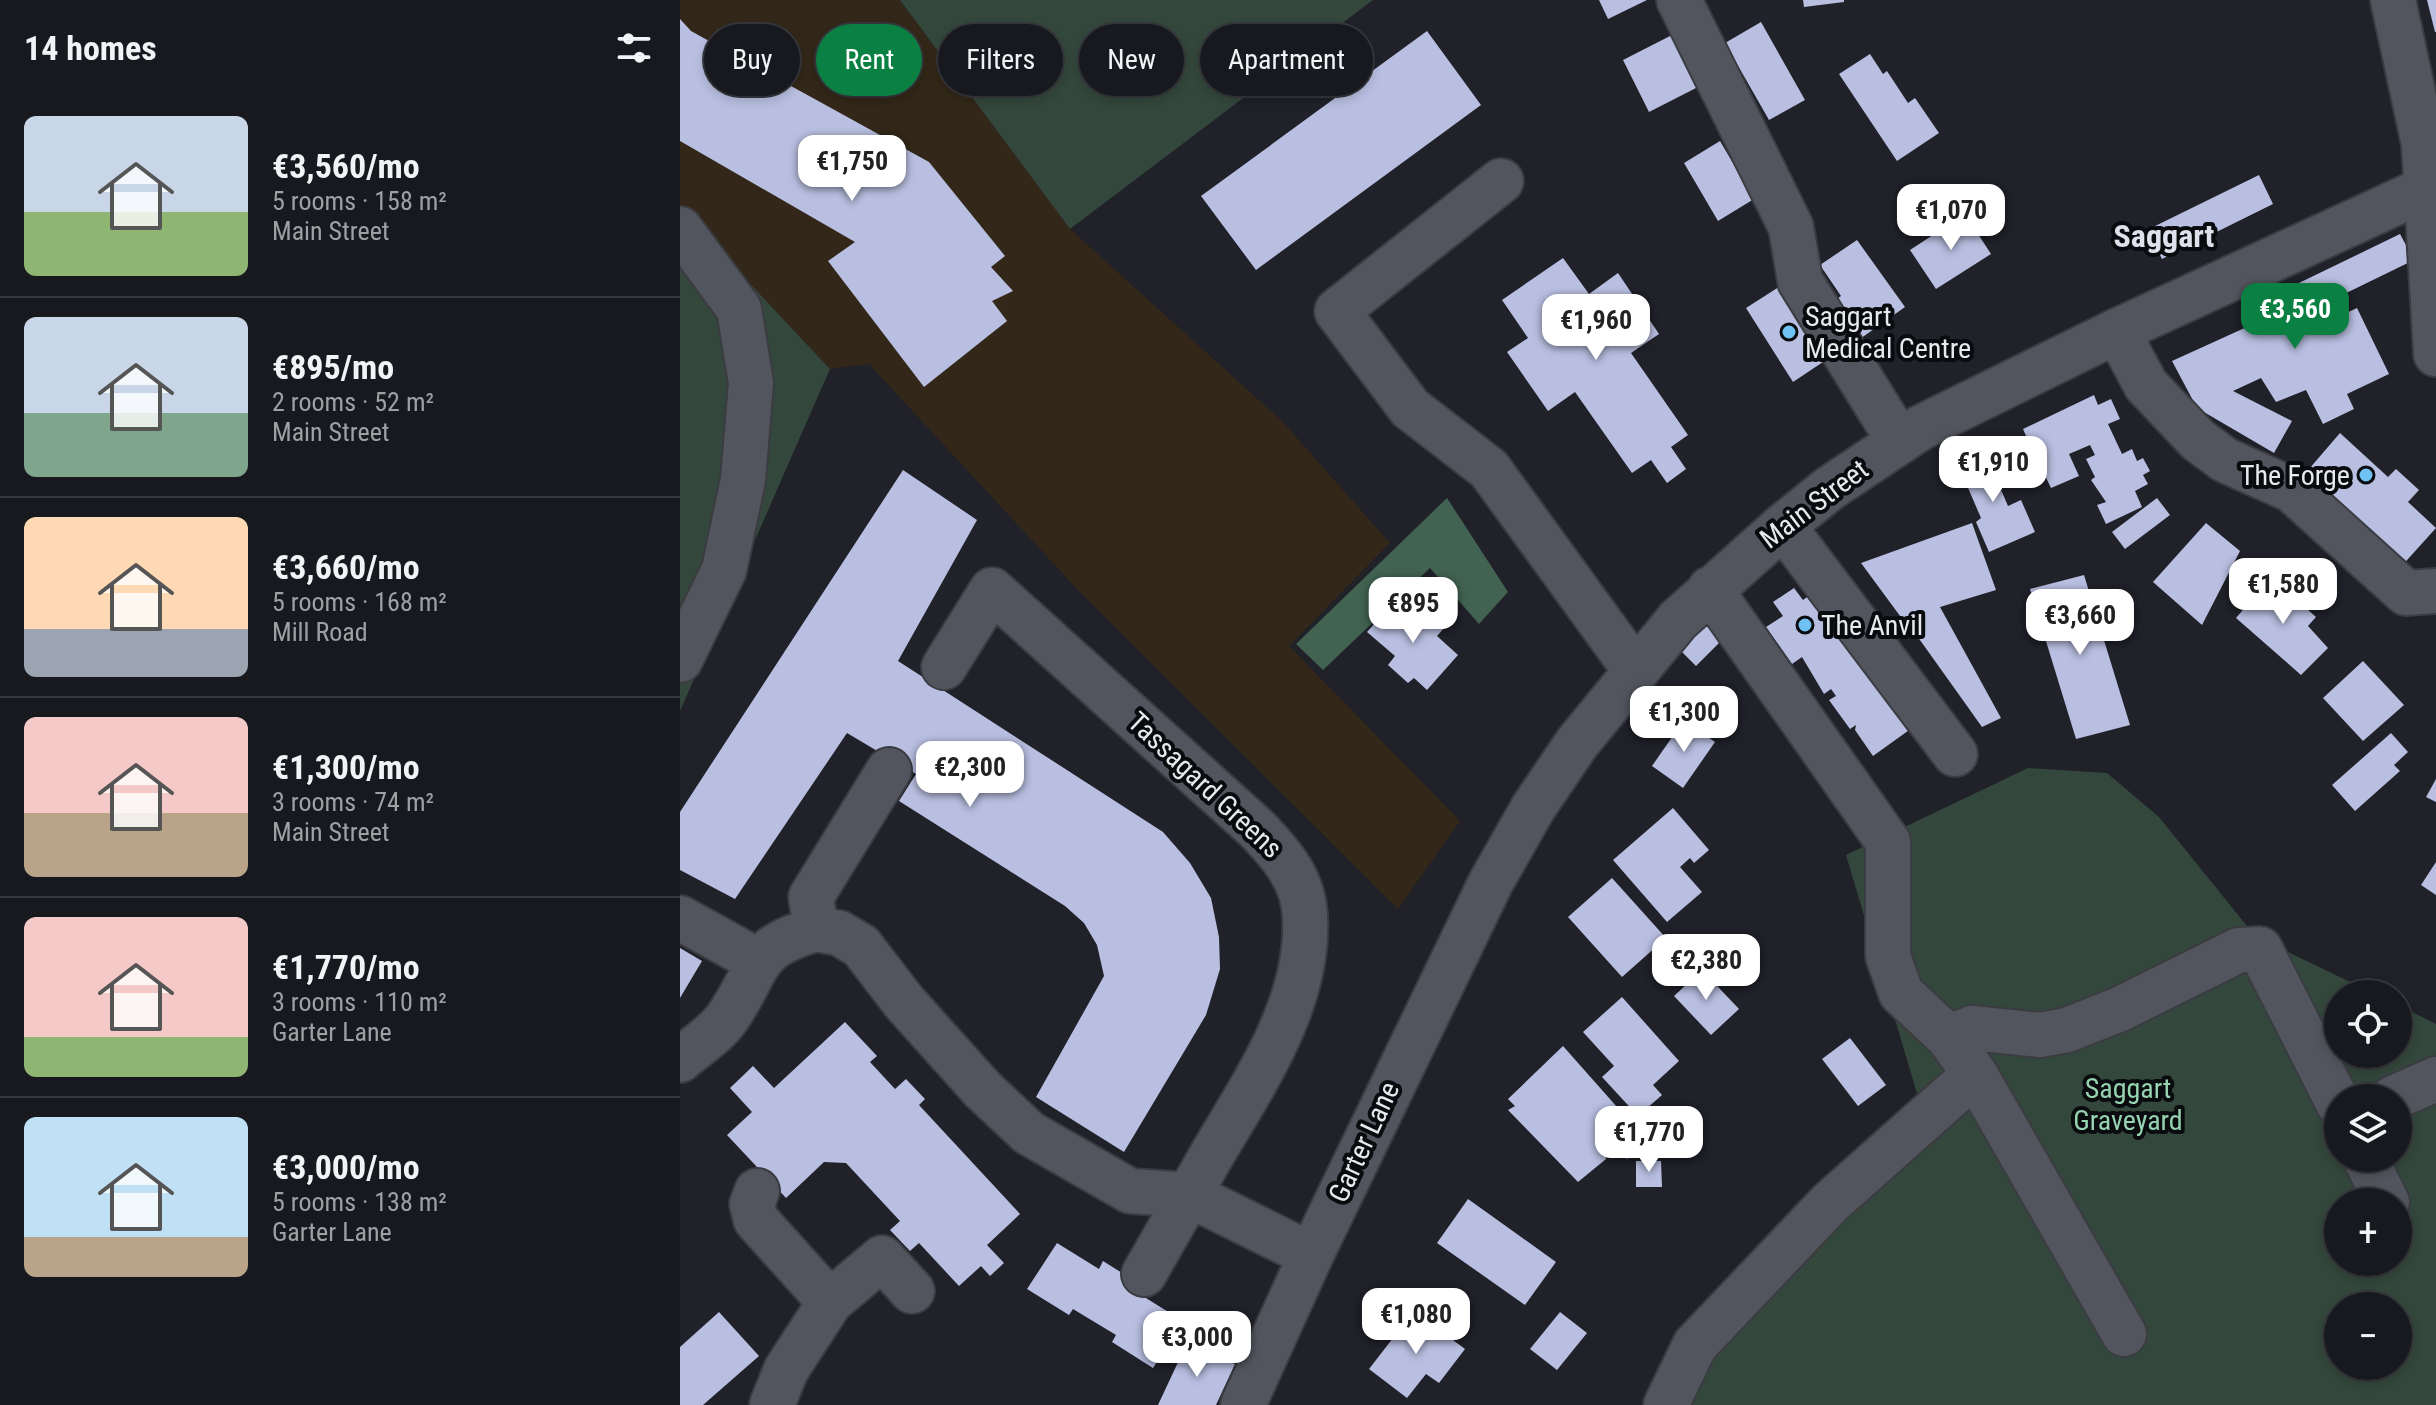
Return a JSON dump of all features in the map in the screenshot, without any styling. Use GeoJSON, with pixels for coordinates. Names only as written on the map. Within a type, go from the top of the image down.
{"type":"FeatureCollection","features":[{"type":"Feature","properties":{"kind":"street"},"geometry":{"type":"LineString","coordinates":[[1679,0],[1791,227],[1800,281],[1899,441]]}},
{"type":"Feature","properties":{"kind":"street"},"geometry":{"type":"LineString","coordinates":[[2393,0],[2432,186],[2436,354]]}},
{"type":"Feature","properties":{"kind":"street"},"geometry":{"type":"LineString","coordinates":[[1501,181],[1337,311],[1410,408],[1489,469],[1635,670]]}},
{"type":"Feature","properties":{"kind":"street","name":"Main Street"},"geometry":{"type":"LineString","coordinates":[[1491,882],[1552,780],[1635,670],[1710,589],[1783,526],[1899,441],[2117,331],[2432,186]]}},
{"type":"Feature","properties":{"kind":"street"},"geometry":{"type":"LineString","coordinates":[[680,229],[739,309],[751,383],[743,480],[724,570],[680,660]]}},
{"type":"Feature","properties":{"kind":"street"},"geometry":{"type":"LineString","coordinates":[[2117,331],[2146,385],[2198,440],[2225,460],[2292,490],[2395,585],[2418,594],[2436,591]]}},
{"type":"Feature","properties":{"kind":"street"},"geometry":{"type":"LineString","coordinates":[[1783,526],[1955,754]]}},
{"type":"Feature","properties":{"kind":"street"},"geometry":{"type":"LineString","coordinates":[[1710,589],[1888,842],[1888,956],[1901,993],[1948,1037],[1975,1074],[2124,1334]]}},
{"type":"Feature","properties":{"kind":"street","name":"Tassagard Greens"},"geometry":{"type":"LineString","coordinates":[[944,667],[992,590],[1257,829],[1283,855],[1297,882],[1305,914],[1305,945],[1287,1018],[1246,1098],[1144,1274]]}},
{"type":"Feature","properties":{"kind":"street"},"geometry":{"type":"LineString","coordinates":[[816,929],[811,897],[889,770]]}},
{"type":"Feature","properties":{"kind":"street","name":"Garter Lane"},"geometry":{"type":"LineString","coordinates":[[1243,1405],[1311,1255],[1491,882]]}},
{"type":"Feature","properties":{"kind":"street"},"geometry":{"type":"LineString","coordinates":[[680,918],[758,961]]}},
{"type":"Feature","properties":{"kind":"street"},"geometry":{"type":"LineString","coordinates":[[680,1060],[726,1020],[758,961],[782,939],[816,929],[839,933],[861,946],[904,1002],[983,1090],[1029,1133],[1130,1191],[1190,1195],[1311,1255]]}},
{"type":"Feature","properties":{"kind":"street"},"geometry":{"type":"LineString","coordinates":[[1948,1037],[1972,1028],[2040,1035],[2067,1030],[2120,1009],[2239,950],[2260,949],[2328,1084]]}},
{"type":"Feature","properties":{"kind":"street"},"geometry":{"type":"LineString","coordinates":[[1666,1405],[1695,1345],[1830,1203],[1975,1074]]}},
{"type":"Feature","properties":{"kind":"street"},"geometry":{"type":"LineString","coordinates":[[2412,1090],[2436,1079]]}},
{"type":"Feature","properties":{"kind":"street"},"geometry":{"type":"LineString","coordinates":[[757,1191],[752,1204],[756,1220],[830,1302]]}},
{"type":"Feature","properties":{"kind":"street"},"geometry":{"type":"LineString","coordinates":[[772,1405],[786,1370],[830,1302],[882,1258],[912,1291]]}},
{"type":"Feature","properties":{"kind":"shaded area"},"geometry":{"type":"Polygon","coordinates":[[[680,0],[900,0],[918,24],[816,24],[816,96],[922,96],[922,30],[938,51],[938,96],[971,96],[1070,229],[1282,421],[1390,543],[1289,646],[1460,821],[1398,909],[1077,589],[869,364],[830,369],[680,209],[680,0]]]}},
{"type":"Feature","properties":{"kind":"green space"},"geometry":{"type":"Polygon","coordinates":[[[900,0],[1373,0],[1341,24],[1200,24],[1200,96],[1246,96],[1070,229],[971,96],[1063,96],[1063,24],[938,24],[938,51],[922,30],[922,24],[918,24],[900,0]]]}},
{"type":"Feature","properties":{"kind":"green space"},"geometry":{"type":"Polygon","coordinates":[[[680,209],[830,369],[680,711],[680,209]]]}},
{"type":"Feature","properties":{"kind":"green space"},"geometry":{"type":"Polygon","coordinates":[[[1447,498],[1508,592],[1479,624],[1430,568],[1323,670],[1296,644],[1447,498]]]}},
{"type":"Feature","properties":{"kind":"green space","name":"Saggart Graveyard"},"geometry":{"type":"Polygon","coordinates":[[[2028,768],[2107,773],[2159,817],[2255,936],[2346,980],[2324,980],[2324,1068],[2412,1068],[2412,1012],[2436,1024],[2436,1405],[1642,1405],[1695,1318],[1919,1100],[1846,855],[2028,768]]]}},
{"type":"Feature","properties":{"kind":"building"},"geometry":{"type":"Polygon","coordinates":[[[1599,0],[1647,0],[1608,19],[1599,0]]]}},
{"type":"Feature","properties":{"kind":"building"},"geometry":{"type":"Polygon","coordinates":[[[1803,0],[1844,0],[1844,2],[1804,7],[1803,0]]]}},
{"type":"Feature","properties":{"kind":"building"},"geometry":{"type":"Polygon","coordinates":[[[2427,0],[2436,0],[2436,32],[2435,32],[2427,0]]]}},
{"type":"Feature","properties":{"kind":"building"},"geometry":{"type":"Polygon","coordinates":[[[680,19],[691,31],[704,38],[704,96],[800,96],[800,91],[929,162],[1005,256],[991,267],[1013,291],[992,301],[1007,321],[924,387],[828,261],[855,242],[680,141],[680,19]]]}},
{"type":"Feature","properties":{"kind":"building"},"geometry":{"type":"Polygon","coordinates":[[[1761,22],[1805,100],[1769,120],[1725,43],[1761,22]]]}},
{"type":"Feature","properties":{"kind":"building"},"geometry":{"type":"Polygon","coordinates":[[[1427,31],[1481,105],[1256,270],[1201,196],[1338,96],[1373,96],[1373,70],[1427,31]]]}},
{"type":"Feature","properties":{"kind":"building"},"geometry":{"type":"Polygon","coordinates":[[[1672,35],[1698,87],[1649,112],[1623,60],[1672,35]]]}},
{"type":"Feature","properties":{"kind":"building"},"geometry":{"type":"Polygon","coordinates":[[[1870,54],[1883,74],[1887,71],[1908,103],[1915,98],[1939,133],[1897,161],[1839,74],[1870,54]]]}},
{"type":"Feature","properties":{"kind":"building"},"geometry":{"type":"Polygon","coordinates":[[[1720,141],[1754,199],[1718,221],[1684,163],[1720,141]]]}},
{"type":"Feature","properties":{"kind":"building"},"geometry":{"type":"Polygon","coordinates":[[[2259,175],[2273,204],[2162,259],[2147,230],[2259,175]]]}},
{"type":"Feature","properties":{"kind":"building"},"geometry":{"type":"Polygon","coordinates":[[[1965,214],[1991,254],[1936,289],[1910,250],[1965,214]]]}},
{"type":"Feature","properties":{"kind":"building"},"geometry":{"type":"Polygon","coordinates":[[[2400,234],[2414,260],[2336,298],[2344,314],[2357,308],[2389,374],[2347,394],[2354,409],[2323,424],[2306,390],[2276,402],[2261,378],[2233,391],[2292,421],[2274,453],[2197,408],[2172,361],[2249,326],[2247,318],[2266,309],[2262,301],[2400,234]]]}},
{"type":"Feature","properties":{"kind":"building"},"geometry":{"type":"Polygon","coordinates":[[[1857,240],[1905,307],[1857,341],[1830,304],[1841,296],[1820,265],[1857,240]]]}},
{"type":"Feature","properties":{"kind":"building"},"geometry":{"type":"Polygon","coordinates":[[[1563,258],[1589,294],[1618,273],[1659,334],[1631,353],[1688,435],[1671,447],[1686,469],[1667,483],[1651,460],[1632,473],[1575,392],[1548,411],[1507,352],[1528,338],[1502,300],[1563,258]]]}},
{"type":"Feature","properties":{"kind":"building","name":"Saggart Medical Centre"},"geometry":{"type":"Polygon","coordinates":[[[1785,283],[1832,356],[1793,382],[1746,308],[1785,283]]]}},
{"type":"Feature","properties":{"kind":"building"},"geometry":{"type":"Polygon","coordinates":[[[2094,395],[2098,405],[2111,399],[2120,419],[2108,424],[2122,454],[2132,449],[2137,461],[2143,458],[2150,471],[2143,475],[2148,484],[2135,491],[2142,507],[2106,524],[2097,505],[2106,502],[2091,480],[2095,477],[2086,459],[2095,455],[2090,445],[2069,454],[2079,476],[2051,488],[2037,459],[2029,463],[2022,448],[2030,445],[2023,429],[2094,395]]]}},
{"type":"Feature","properties":{"kind":"building"},"geometry":{"type":"Polygon","coordinates":[[[2340,433],[2388,477],[2396,469],[2419,490],[2408,502],[2436,528],[2399,569],[2303,476],[2340,433]]]}},
{"type":"Feature","properties":{"kind":"building"},"geometry":{"type":"Polygon","coordinates":[[[1983,448],[2008,506],[2021,500],[2035,532],[1989,552],[1976,522],[1981,518],[1956,460],[1983,448]]]}},
{"type":"Feature","properties":{"kind":"building"},"geometry":{"type":"Polygon","coordinates":[[[903,470],[977,520],[898,661],[1163,832],[1190,863],[1211,898],[1219,937],[1220,969],[1206,1015],[1124,1152],[1036,1097],[1104,976],[1097,945],[1084,923],[1065,906],[899,801],[916,774],[847,733],[735,899],[680,870],[680,812],[903,470]]]}},
{"type":"Feature","properties":{"kind":"building"},"geometry":{"type":"Polygon","coordinates":[[[2157,498],[2170,515],[2125,549],[2112,532],[2157,498]]]}},
{"type":"Feature","properties":{"kind":"building"},"geometry":{"type":"Polygon","coordinates":[[[1972,523],[1996,590],[1940,607],[2001,718],[1982,727],[1861,563],[1972,523]]]}},
{"type":"Feature","properties":{"kind":"building"},"geometry":{"type":"Polygon","coordinates":[[[2206,523],[2240,551],[2202,625],[2153,582],[2206,523]]]}},
{"type":"Feature","properties":{"kind":"building"},"geometry":{"type":"Polygon","coordinates":[[[2084,575],[2130,725],[2076,739],[2030,589],[2084,575]]]}},
{"type":"Feature","properties":{"kind":"building"},"geometry":{"type":"Polygon","coordinates":[[[2271,577],[2316,617],[2308,626],[2328,648],[2301,675],[2236,618],[2271,577]]]}},
{"type":"Feature","properties":{"kind":"building"},"geometry":{"type":"Polygon","coordinates":[[[1794,588],[1803,600],[1819,588],[1847,629],[1838,636],[1842,641],[1853,633],[1919,723],[1873,756],[1855,730],[1856,725],[1850,729],[1829,700],[1836,696],[1831,689],[1824,694],[1802,657],[1792,664],[1766,627],[1783,616],[1773,602],[1794,588]]]}},
{"type":"Feature","properties":{"kind":"building"},"geometry":{"type":"Polygon","coordinates":[[[1395,601],[1421,624],[1430,614],[1445,627],[1437,636],[1458,655],[1427,690],[1414,678],[1408,683],[1388,665],[1395,656],[1367,632],[1395,601]]]}},
{"type":"Feature","properties":{"kind":"building"},"geometry":{"type":"Polygon","coordinates":[[[1711,618],[1727,635],[1696,666],[1680,650],[1711,618]]]}},
{"type":"Feature","properties":{"kind":"building"},"geometry":{"type":"Polygon","coordinates":[[[2363,661],[2404,705],[2363,741],[2323,698],[2363,661]]]}},
{"type":"Feature","properties":{"kind":"building"},"geometry":{"type":"Polygon","coordinates":[[[1684,720],[1715,742],[1683,788],[1652,766],[1684,720]]]}},
{"type":"Feature","properties":{"kind":"building"},"geometry":{"type":"Polygon","coordinates":[[[2391,733],[2408,752],[2394,765],[2400,771],[2355,811],[2332,785],[2391,733]]]}},
{"type":"Feature","properties":{"kind":"building"},"geometry":{"type":"Polygon","coordinates":[[[2436,779],[2436,802],[2426,797],[2436,779]]]}},
{"type":"Feature","properties":{"kind":"building"},"geometry":{"type":"Polygon","coordinates":[[[1673,808],[1709,850],[1694,863],[1690,858],[1680,867],[1702,892],[1667,922],[1613,860],[1673,808]]]}},
{"type":"Feature","properties":{"kind":"building"},"geometry":{"type":"Polygon","coordinates":[[[2436,862],[2436,895],[2421,885],[2436,862]]]}},
{"type":"Feature","properties":{"kind":"building"},"geometry":{"type":"Polygon","coordinates":[[[1612,878],[1666,938],[1622,977],[1568,917],[1612,878]]]}},
{"type":"Feature","properties":{"kind":"building"},"geometry":{"type":"Polygon","coordinates":[[[680,948],[702,961],[680,998],[680,948]]]}},
{"type":"Feature","properties":{"kind":"building"},"geometry":{"type":"Polygon","coordinates":[[[1702,970],[1739,1009],[1711,1035],[1674,996],[1702,970]]]}},
{"type":"Feature","properties":{"kind":"building"},"geometry":{"type":"Polygon","coordinates":[[[1622,997],[1679,1061],[1653,1085],[1662,1095],[1638,1116],[1602,1077],[1614,1066],[1583,1032],[1622,997]]]}},
{"type":"Feature","properties":{"kind":"building"},"geometry":{"type":"Polygon","coordinates":[[[845,1022],[877,1056],[870,1062],[895,1089],[906,1079],[925,1099],[919,1105],[1020,1214],[987,1245],[1004,1263],[990,1276],[981,1266],[959,1286],[919,1243],[910,1251],[890,1230],[900,1221],[846,1163],[824,1162],[786,1198],[727,1135],[752,1112],[730,1088],[753,1066],[774,1088],[845,1022]]]}},
{"type":"Feature","properties":{"kind":"building"},"geometry":{"type":"Polygon","coordinates":[[[1850,1038],[1886,1085],[1858,1106],[1822,1059],[1850,1038]]]}},
{"type":"Feature","properties":{"kind":"building"},"geometry":{"type":"Polygon","coordinates":[[[1563,1046],[1648,1142],[1627,1159],[1606,1136],[1606,1159],[1578,1182],[1508,1110],[1515,1106],[1508,1099],[1563,1046]]]}},
{"type":"Feature","properties":{"kind":"building"},"geometry":{"type":"Polygon","coordinates":[[[1636,1161],[1661,1161],[1662,1187],[1636,1187],[1636,1161]]]}},
{"type":"Feature","properties":{"kind":"building"},"geometry":{"type":"Polygon","coordinates":[[[1468,1199],[1556,1262],[1525,1305],[1437,1243],[1468,1199]]]}},
{"type":"Feature","properties":{"kind":"building"},"geometry":{"type":"Polygon","coordinates":[[[1057,1243],[1099,1269],[1103,1261],[1146,1288],[1141,1295],[1183,1321],[1153,1368],[1112,1342],[1116,1335],[1073,1309],[1069,1315],[1027,1289],[1057,1243]]]}},
{"type":"Feature","properties":{"kind":"building"},"geometry":{"type":"Polygon","coordinates":[[[1414,1311],[1465,1349],[1439,1383],[1426,1374],[1407,1398],[1369,1369],[1414,1311]]]}},
{"type":"Feature","properties":{"kind":"building"},"geometry":{"type":"Polygon","coordinates":[[[719,1312],[759,1356],[703,1405],[680,1405],[680,1347],[719,1312]]]}},
{"type":"Feature","properties":{"kind":"building"},"geometry":{"type":"Polygon","coordinates":[[[1560,1312],[1587,1333],[1557,1370],[1530,1349],[1560,1312]]]}},
{"type":"Feature","properties":{"kind":"building"},"geometry":{"type":"Polygon","coordinates":[[[1187,1343],[1235,1364],[1216,1405],[1158,1405],[1187,1343]]]}},
{"type":"Feature","properties":{"kind":"place","name":"Saggart Medical Centre"},"geometry":{"type":"Point","coordinates":[1789,332]}},
{"type":"Feature","properties":{"kind":"place","name":"The Forge"},"geometry":{"type":"Point","coordinates":[2366,475]}},
{"type":"Feature","properties":{"kind":"place","name":"The Anvil"},"geometry":{"type":"Point","coordinates":[1805,625]}},
{"type":"Feature","properties":{"kind":"district","name":"Saggart"},"geometry":{"type":"Point","coordinates":[2164,236]}}]}
